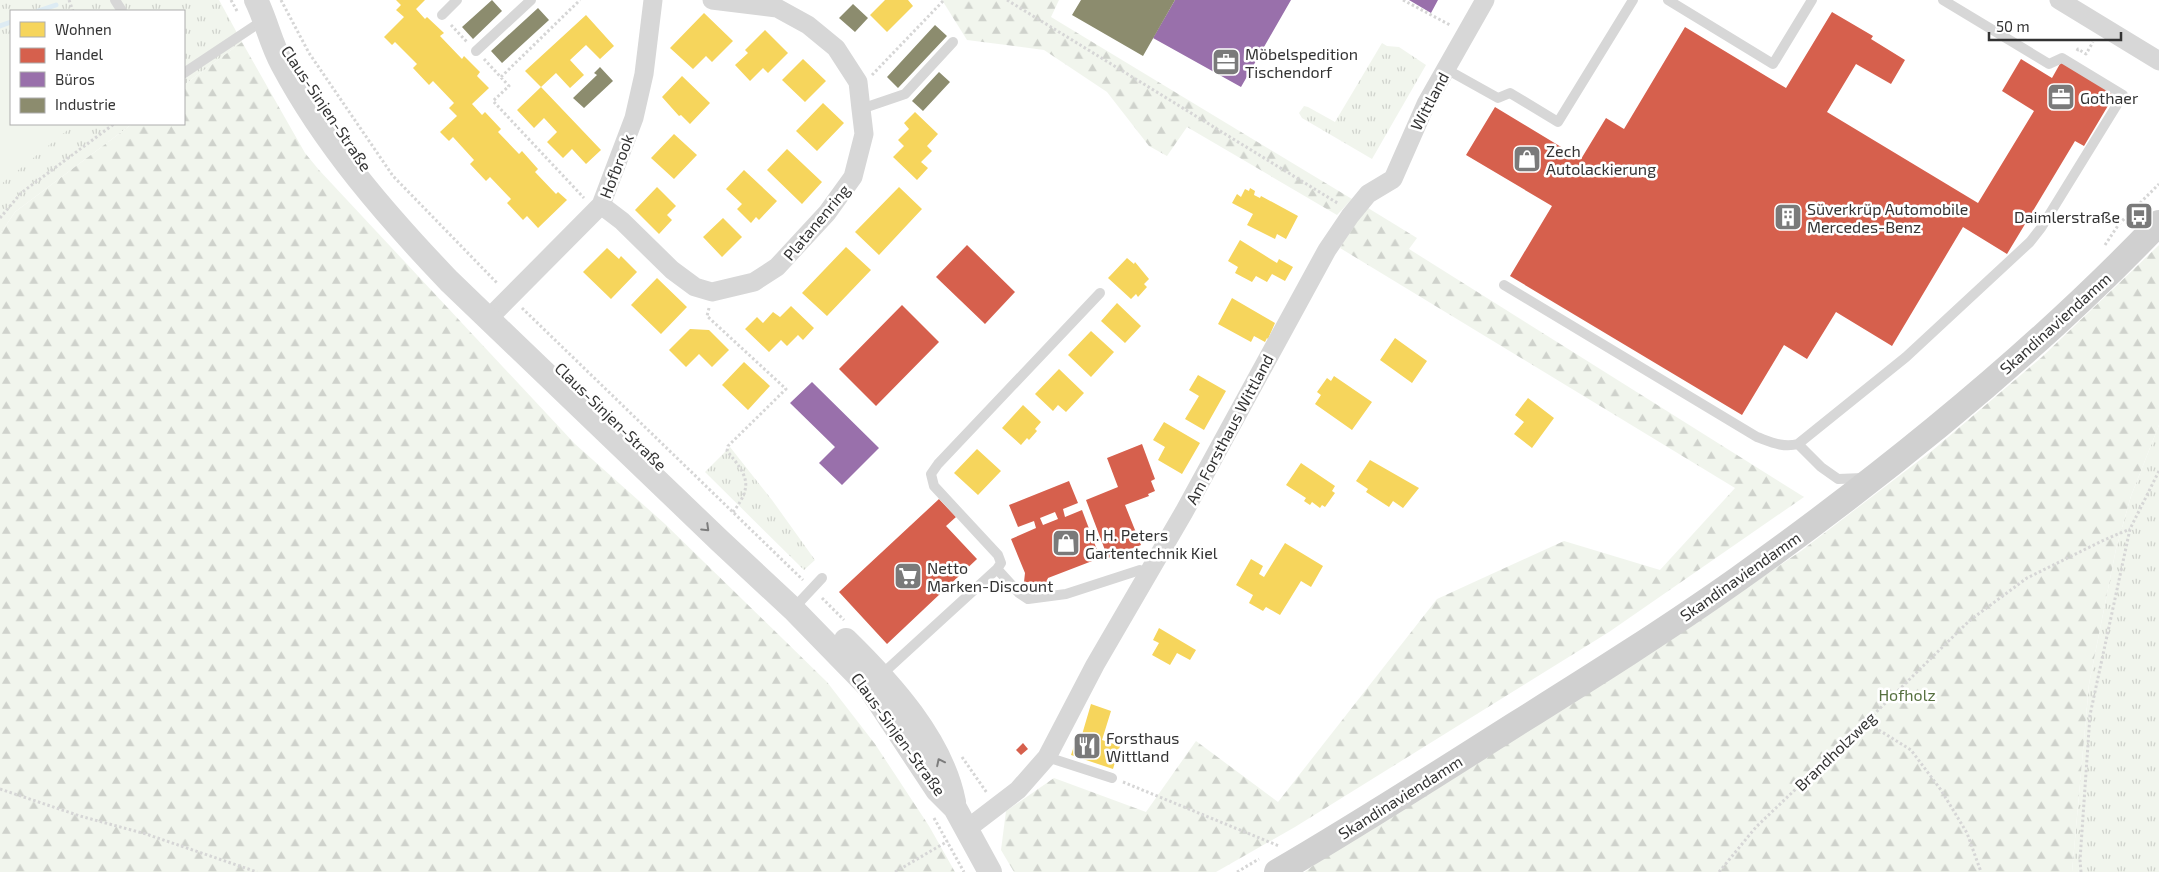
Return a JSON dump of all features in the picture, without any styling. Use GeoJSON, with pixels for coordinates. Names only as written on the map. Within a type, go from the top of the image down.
{"type":"FeatureCollection","features":[{"type":"Feature","properties":{"kind":"main road","name":"Skandinaviendamm"},"geometry":{"type":"LineString","coordinates":[[1285,862],[1609,665],[1736,580],[1915,447],[2058,322],[2159,223]]}},
{"type":"Feature","properties":{"kind":"street","name":"Hofbrook"},"geometry":{"type":"LineString","coordinates":[[499,307],[599,208],[634,118],[644,74],[653,0]]}},
{"type":"Feature","properties":{"kind":"street","name":"Platanenring"},"geometry":{"type":"LineString","coordinates":[[712,0],[777,8],[808,25],[836,48],[858,82],[864,134],[853,178],[827,213],[777,267],[754,282],[712,292]]}},
{"type":"Feature","properties":{"kind":"street","name":"Wittland"},"geometry":{"type":"LineString","coordinates":[[1368,194],[1392,179],[1413,129],[1485,0]]}},
{"type":"Feature","properties":{"kind":"street"},"geometry":{"type":"LineString","coordinates":[[2058,0],[2159,61]]}},
{"type":"Feature","properties":{"kind":"street","name":"Claus-Sinjen-Straße"},"geometry":{"type":"LineString","coordinates":[[261,9],[281,62],[322,131],[372,196],[407,237],[449,280],[499,307],[720,541],[803,599],[875,681],[937,790],[955,808],[957,835],[990,872]]}},
{"type":"Feature","properties":{"kind":"street","name":"Am Forsthaus Wittland"},"geometry":{"type":"LineString","coordinates":[[957,835],[1018,790],[1047,757],[1094,666],[1149,574],[1327,250],[1350,216],[1368,194]]}},
{"type":"Feature","properties":{"kind":"street"},"geometry":{"type":"LineString","coordinates":[[599,208],[622,221],[672,270],[695,287],[712,292]]}},
{"type":"Feature","properties":{"kind":"lane"},"geometry":{"type":"LineString","coordinates":[[442,14],[457,0]]}},
{"type":"Feature","properties":{"kind":"lane"},"geometry":{"type":"LineString","coordinates":[[476,51],[531,0]]}},
{"type":"Feature","properties":{"kind":"lane"},"geometry":{"type":"LineString","coordinates":[[1446,69],[1498,98],[1510,93],[1558,122],[1633,0]]}},
{"type":"Feature","properties":{"kind":"lane"},"geometry":{"type":"LineString","coordinates":[[1668,0],[1773,64],[1812,0]]}},
{"type":"Feature","properties":{"kind":"lane"},"geometry":{"type":"LineString","coordinates":[[1504,285],[1743,429],[1778,445],[1789,446],[1798,444],[1906,357],[2030,242],[2041,228],[2123,95],[2062,58],[2049,64],[1943,0]]}},
{"type":"Feature","properties":{"kind":"lane"},"geometry":{"type":"LineString","coordinates":[[185,72],[261,9]]}},
{"type":"Feature","properties":{"kind":"lane"},"geometry":{"type":"LineString","coordinates":[[861,109],[905,94],[953,42]]}},
{"type":"Feature","properties":{"kind":"lane"},"geometry":{"type":"LineString","coordinates":[[875,681],[997,569],[1001,563],[998,554],[934,486],[932,474],[938,464],[1100,293]]}},
{"type":"Feature","properties":{"kind":"lane"},"geometry":{"type":"LineString","coordinates":[[1798,444],[1821,467],[1838,479],[1878,475]]}},
{"type":"Feature","properties":{"kind":"lane"},"geometry":{"type":"LineString","coordinates":[[1833,509],[1838,479]]}},
{"type":"Feature","properties":{"kind":"lane"},"geometry":{"type":"LineString","coordinates":[[997,569],[1019,594],[1028,599],[1066,594],[1140,570],[1149,574]]}},
{"type":"Feature","properties":{"kind":"lane"},"geometry":{"type":"LineString","coordinates":[[803,599],[822,578]]}},
{"type":"Feature","properties":{"kind":"lane"},"geometry":{"type":"LineString","coordinates":[[1047,757],[1112,778]]}},
{"type":"Feature","properties":{"kind":"path"},"geometry":{"type":"LineString","coordinates":[[281,0],[309,53],[393,176],[499,307],[733,512],[803,599],[845,622]]}},
{"type":"Feature","properties":{"kind":"path"},"geometry":{"type":"LineString","coordinates":[[500,77],[580,0]]}},
{"type":"Feature","properties":{"kind":"path"},"geometry":{"type":"LineString","coordinates":[[858,82],[875,73],[944,0]]}},
{"type":"Feature","properties":{"kind":"path"},"geometry":{"type":"LineString","coordinates":[[1007,0],[1344,207],[1350,216]]}},
{"type":"Feature","properties":{"kind":"path"},"geometry":{"type":"LineString","coordinates":[[1404,0],[1429,15],[1467,32]]}},
{"type":"Feature","properties":{"kind":"path"},"geometry":{"type":"LineString","coordinates":[[442,14],[508,86],[492,101],[599,208]]}},
{"type":"Feature","properties":{"kind":"path"},"geometry":{"type":"LineString","coordinates":[[2077,51],[2078,49],[2086,54],[2092,44]]}},
{"type":"Feature","properties":{"kind":"path"},"geometry":{"type":"LineString","coordinates":[[0,218],[21,194],[113,125]]}},
{"type":"Feature","properties":{"kind":"path"},"geometry":{"type":"LineString","coordinates":[[2103,248],[2119,224],[2159,184]]}},
{"type":"Feature","properties":{"kind":"path"},"geometry":{"type":"LineString","coordinates":[[712,292],[707,316],[786,389],[728,446],[727,451],[743,470],[747,485],[746,493],[733,512]]}},
{"type":"Feature","properties":{"kind":"path"},"geometry":{"type":"LineString","coordinates":[[2081,872],[2080,860],[2090,715],[2130,530],[2159,471]]}},
{"type":"Feature","properties":{"kind":"path","name":"Brandholzweg"},"geometry":{"type":"LineString","coordinates":[[1719,872],[1756,827],[1969,621],[2026,578],[2104,540],[2130,530]]}},
{"type":"Feature","properties":{"kind":"path"},"geometry":{"type":"LineString","coordinates":[[1866,722],[1911,750],[1941,790],[1967,833],[1981,872]]}},
{"type":"Feature","properties":{"kind":"path"},"geometry":{"type":"LineString","coordinates":[[959,752],[996,807]]}},
{"type":"Feature","properties":{"kind":"path"},"geometry":{"type":"LineString","coordinates":[[1112,778],[1280,847],[1285,862],[1237,872]]}},
{"type":"Feature","properties":{"kind":"path"},"geometry":{"type":"LineString","coordinates":[[0,789],[80,816],[146,834],[257,872]]}},
{"type":"Feature","properties":{"kind":"path"},"geometry":{"type":"LineString","coordinates":[[895,872],[957,835]]}},
{"type":"Feature","properties":{"kind":"green space"},"geometry":{"type":"Polygon","coordinates":[[[0,0],[219,0],[242,42],[185,84],[185,10],[10,10],[10,125],[131,125],[15,212],[0,234],[0,0]]]}},
{"type":"Feature","properties":{"kind":"green space"},"geometry":{"type":"Polygon","coordinates":[[[942,0],[1059,0],[1051,17],[1352,199],[1337,215],[1187,127],[1167,156],[1149,146],[1107,92],[1044,50],[967,40],[942,0]]]}},
{"type":"Feature","properties":{"kind":"green space"},"geometry":{"type":"Polygon","coordinates":[[[242,42],[305,153],[319,170],[575,444],[665,524],[827,682],[875,744],[929,826],[955,872],[0,872],[0,234],[15,212],[131,125],[185,125],[185,84],[242,42]]]}},
{"type":"Feature","properties":{"kind":"green space"},"geometry":{"type":"Polygon","coordinates":[[[1382,43],[1387,46],[1399,47],[1426,65],[1372,159],[1302,118],[1299,113],[1304,106],[1308,107],[1335,122],[1382,43]]]}},
{"type":"Feature","properties":{"kind":"green space"},"geometry":{"type":"Polygon","coordinates":[[[10,51],[10,125],[74,125],[0,185],[0,52],[10,51]]]}},
{"type":"Feature","properties":{"kind":"green space"},"geometry":{"type":"Polygon","coordinates":[[[1368,208],[1417,238],[1409,249],[1804,497],[1609,632],[1295,827],[1216,872],[1014,872],[1001,850],[1006,811],[1054,778],[1146,812],[1196,741],[1278,802],[1437,599],[1564,541],[1660,570],[1735,488],[1340,248],[1354,224],[1368,208]]]}},
{"type":"Feature","properties":{"kind":"green space","name":"Hofholz"},"geometry":{"type":"Polygon","coordinates":[[[2159,245],[2159,425],[2131,496],[2116,549],[2089,684],[2072,872],[1305,872],[1357,831],[1629,667],[1801,551],[1933,450],[2042,357],[2159,245]]]}},
{"type":"Feature","properties":{"kind":"green space"},"geometry":{"type":"Polygon","coordinates":[[[2159,425],[2159,872],[2072,872],[2089,684],[2116,549],[2131,496],[2159,425]]]}},
{"type":"Feature","properties":{"kind":"green space"},"geometry":{"type":"Polygon","coordinates":[[[730,447],[772,500],[815,560],[804,570],[705,472],[730,447]]]}},
{"type":"Feature","properties":{"kind":"building: Wohnen"},"geometry":{"type":"Polygon","coordinates":[[[396,0],[425,0],[416,9],[425,19],[427,17],[444,33],[440,36],[462,59],[464,56],[480,72],[477,76],[489,88],[472,104],[482,115],[485,112],[501,129],[498,132],[519,154],[522,151],[538,169],[535,172],[556,194],[558,192],[567,200],[538,228],[527,216],[523,220],[507,203],[511,199],[490,177],[486,181],[470,164],[474,160],[453,137],[449,141],[440,132],[457,116],[449,108],[454,103],[433,81],[429,85],[413,68],[417,64],[395,42],[392,45],[384,37],[404,17],[396,10],[401,5],[396,0]]]}},
{"type":"Feature","properties":{"kind":"building: Wohnen"},"geometry":{"type":"Polygon","coordinates":[[[885,0],[908,0],[913,6],[887,32],[870,15],[885,0]]]}},
{"type":"Feature","properties":{"kind":"building: Wohnen"},"geometry":{"type":"Polygon","coordinates":[[[704,13],[733,41],[712,62],[706,56],[693,69],[670,48],[704,13]]]}},
{"type":"Feature","properties":{"kind":"building: Wohnen"},"geometry":{"type":"Polygon","coordinates":[[[586,15],[614,46],[600,59],[586,45],[570,60],[584,75],[570,88],[556,73],[541,87],[525,71],[586,15]]]}},
{"type":"Feature","properties":{"kind":"building: Wohnen"},"geometry":{"type":"Polygon","coordinates":[[[765,30],[788,53],[768,73],[763,68],[750,81],[735,65],[748,53],[745,50],[765,30]]]}},
{"type":"Feature","properties":{"kind":"building: Wohnen"},"geometry":{"type":"Polygon","coordinates":[[[803,59],[826,81],[805,102],[782,80],[803,59]]]}},
{"type":"Feature","properties":{"kind":"building: Wohnen"},"geometry":{"type":"Polygon","coordinates":[[[682,76],[710,103],[690,124],[681,115],[679,116],[662,97],[682,76]]]}},
{"type":"Feature","properties":{"kind":"building: Wohnen"},"geometry":{"type":"Polygon","coordinates":[[[541,87],[601,150],[586,164],[572,149],[563,158],[547,142],[557,132],[544,118],[534,128],[517,110],[541,87]]]}},
{"type":"Feature","properties":{"kind":"building: Wohnen"},"geometry":{"type":"Polygon","coordinates":[[[823,103],[844,123],[817,151],[796,131],[823,103]]]}},
{"type":"Feature","properties":{"kind":"building: Wohnen"},"geometry":{"type":"Polygon","coordinates":[[[915,112],[938,134],[927,146],[932,151],[921,162],[928,168],[917,180],[893,157],[904,146],[898,140],[909,129],[904,123],[915,112]]]}},
{"type":"Feature","properties":{"kind":"building: Wohnen"},"geometry":{"type":"Polygon","coordinates":[[[674,134],[697,155],[674,179],[651,158],[674,134]]]}},
{"type":"Feature","properties":{"kind":"building: Wohnen"},"geometry":{"type":"Polygon","coordinates":[[[787,149],[822,182],[802,204],[767,170],[787,149]]]}},
{"type":"Feature","properties":{"kind":"building: Wohnen"},"geometry":{"type":"Polygon","coordinates":[[[744,170],[777,201],[759,220],[756,217],[751,223],[737,209],[742,204],[726,189],[744,170]]]}},
{"type":"Feature","properties":{"kind":"building: Wohnen"},"geometry":{"type":"Polygon","coordinates":[[[657,187],[676,206],[667,215],[672,220],[659,234],[635,210],[657,187]]]}},
{"type":"Feature","properties":{"kind":"building: Wohnen"},"geometry":{"type":"Polygon","coordinates":[[[899,187],[922,209],[879,255],[855,232],[899,187]]]}},
{"type":"Feature","properties":{"kind":"building: Wohnen"},"geometry":{"type":"Polygon","coordinates":[[[1250,188],[1255,191],[1254,195],[1260,198],[1261,196],[1298,216],[1286,239],[1277,234],[1275,239],[1247,225],[1253,214],[1232,203],[1237,194],[1241,197],[1245,189],[1249,191],[1250,188]]]}},
{"type":"Feature","properties":{"kind":"building: Wohnen"},"geometry":{"type":"Polygon","coordinates":[[[723,218],[742,237],[722,257],[703,237],[723,218]]]}},
{"type":"Feature","properties":{"kind":"building: Wohnen"},"geometry":{"type":"Polygon","coordinates":[[[1240,240],[1277,263],[1279,259],[1293,267],[1285,281],[1272,274],[1267,282],[1256,276],[1252,282],[1235,273],[1238,267],[1228,261],[1240,240]]]}},
{"type":"Feature","properties":{"kind":"building: Wohnen"},"geometry":{"type":"Polygon","coordinates":[[[846,247],[871,270],[827,316],[802,293],[846,247]]]}},
{"type":"Feature","properties":{"kind":"building: Wohnen"},"geometry":{"type":"Polygon","coordinates":[[[607,248],[619,259],[621,256],[637,272],[611,299],[583,272],[607,248]]]}},
{"type":"Feature","properties":{"kind":"building: Wohnen"},"geometry":{"type":"Polygon","coordinates":[[[1127,258],[1134,264],[1135,262],[1149,279],[1144,284],[1147,287],[1138,297],[1136,294],[1131,299],[1108,278],[1127,258]]]}},
{"type":"Feature","properties":{"kind":"building: Wohnen"},"geometry":{"type":"Polygon","coordinates":[[[657,278],[687,307],[661,334],[631,305],[657,278]]]}},
{"type":"Feature","properties":{"kind":"building: Wohnen"},"geometry":{"type":"Polygon","coordinates":[[[1232,298],[1275,323],[1265,342],[1254,336],[1251,342],[1218,324],[1232,298]]]}},
{"type":"Feature","properties":{"kind":"building: Wohnen"},"geometry":{"type":"Polygon","coordinates":[[[1117,303],[1141,326],[1125,343],[1101,321],[1117,303]]]}},
{"type":"Feature","properties":{"kind":"building: Wohnen"},"geometry":{"type":"Polygon","coordinates":[[[791,306],[814,328],[803,340],[798,335],[787,346],[781,340],[769,352],[745,329],[757,317],[763,323],[773,312],[780,317],[791,306]]]}},
{"type":"Feature","properties":{"kind":"building: Wohnen"},"geometry":{"type":"Polygon","coordinates":[[[690,329],[709,330],[729,350],[712,367],[699,354],[686,367],[669,350],[690,329]]]}},
{"type":"Feature","properties":{"kind":"building: Wohnen"},"geometry":{"type":"Polygon","coordinates":[[[1091,331],[1114,352],[1091,377],[1068,355],[1091,331]]]}},
{"type":"Feature","properties":{"kind":"building: Wohnen"},"geometry":{"type":"Polygon","coordinates":[[[1395,338],[1427,361],[1412,383],[1380,360],[1395,338]]]}},
{"type":"Feature","properties":{"kind":"building: Wohnen"},"geometry":{"type":"Polygon","coordinates":[[[744,362],[770,386],[748,410],[722,385],[744,362]]]}},
{"type":"Feature","properties":{"kind":"building: Wohnen"},"geometry":{"type":"Polygon","coordinates":[[[1059,369],[1084,393],[1066,412],[1058,405],[1053,411],[1035,394],[1059,369]]]}},
{"type":"Feature","properties":{"kind":"building: Wohnen"},"geometry":{"type":"Polygon","coordinates":[[[1198,375],[1226,391],[1204,430],[1185,419],[1199,396],[1189,390],[1198,375]]]}},
{"type":"Feature","properties":{"kind":"building: Wohnen"},"geometry":{"type":"Polygon","coordinates":[[[1334,376],[1372,402],[1352,430],[1315,404],[1321,395],[1317,392],[1327,378],[1331,381],[1334,376]]]}},
{"type":"Feature","properties":{"kind":"building: Wohnen"},"geometry":{"type":"Polygon","coordinates":[[[1528,398],[1554,418],[1532,448],[1514,434],[1524,422],[1515,415],[1528,398]]]}},
{"type":"Feature","properties":{"kind":"building: Wohnen"},"geometry":{"type":"Polygon","coordinates":[[[1023,405],[1041,422],[1035,429],[1037,431],[1029,440],[1027,438],[1021,445],[1002,428],[1023,405]]]}},
{"type":"Feature","properties":{"kind":"building: Wohnen"},"geometry":{"type":"Polygon","coordinates":[[[1164,422],[1200,443],[1182,474],[1158,460],[1165,447],[1153,440],[1164,422]]]}},
{"type":"Feature","properties":{"kind":"building: Wohnen"},"geometry":{"type":"Polygon","coordinates":[[[977,449],[1001,471],[978,495],[954,473],[977,449]]]}},
{"type":"Feature","properties":{"kind":"building: Wohnen"},"geometry":{"type":"Polygon","coordinates":[[[1370,460],[1419,488],[1403,508],[1393,501],[1389,507],[1366,492],[1368,489],[1356,481],[1370,460]]]}},
{"type":"Feature","properties":{"kind":"building: Wohnen"},"geometry":{"type":"Polygon","coordinates":[[[1301,463],[1335,486],[1332,491],[1335,493],[1325,507],[1322,505],[1320,508],[1312,502],[1310,505],[1304,501],[1306,498],[1286,485],[1301,463]]]}},
{"type":"Feature","properties":{"kind":"building: Wohnen"},"geometry":{"type":"Polygon","coordinates":[[[1285,543],[1323,566],[1311,587],[1301,581],[1280,615],[1266,607],[1263,611],[1249,603],[1253,595],[1236,585],[1251,559],[1263,566],[1259,574],[1264,577],[1285,543]]]}},
{"type":"Feature","properties":{"kind":"building: Wohnen"},"geometry":{"type":"Polygon","coordinates":[[[1159,628],[1196,650],[1190,660],[1177,653],[1170,665],[1152,655],[1159,643],[1153,640],[1159,628]]]}},
{"type":"Feature","properties":{"kind":"building: Wohnen"},"geometry":{"type":"Polygon","coordinates":[[[1091,704],[1111,711],[1102,740],[1120,746],[1113,769],[1071,755],[1077,737],[1081,738],[1091,704]]]}},
{"type":"Feature","properties":{"kind":"building: Handel","name":"Süverkrüp Automobile Mercedes-Benz"},"geometry":{"type":"Polygon","coordinates":[[[1832,12],[1873,36],[1871,39],[1905,60],[1891,84],[1856,64],[1827,112],[1978,203],[2034,111],[2002,91],[2021,59],[2052,78],[2061,62],[2115,94],[2084,146],[2075,141],[2007,254],[1963,227],[1892,346],[1836,312],[1807,359],[1784,345],[1742,415],[1510,276],[1552,206],[1466,155],[1495,107],[1581,159],[1606,118],[1624,129],[1685,27],[1786,88],[1832,12]]]}},
{"type":"Feature","properties":{"kind":"building: Handel"},"geometry":{"type":"Polygon","coordinates":[[[967,245],[1015,292],[985,324],[936,277],[967,245]]]}},
{"type":"Feature","properties":{"kind":"building: Handel"},"geometry":{"type":"Polygon","coordinates":[[[902,305],[939,342],[876,406],[839,369],[902,305]]]}},
{"type":"Feature","properties":{"kind":"building: Handel"},"geometry":{"type":"Polygon","coordinates":[[[1142,444],[1155,479],[1151,481],[1155,491],[1148,494],[1149,496],[1125,505],[1141,545],[1108,558],[1086,500],[1118,487],[1107,458],[1142,444]]]}},
{"type":"Feature","properties":{"kind":"building: Handel"},"geometry":{"type":"Polygon","coordinates":[[[1069,481],[1078,503],[1063,509],[1065,517],[1082,510],[1100,558],[1048,578],[1046,584],[1024,582],[1025,573],[1011,539],[1036,528],[1034,521],[1018,527],[1009,505],[1069,481]],[[1055,512],[1040,518],[1043,525],[1058,519],[1055,512]]]}},
{"type":"Feature","properties":{"kind":"building: Handel","name":"Netto Marken-Discount"},"geometry":{"type":"Polygon","coordinates":[[[939,499],[956,517],[946,526],[977,559],[887,644],[839,592],[939,499]]]}},
{"type":"Feature","properties":{"kind":"building: Handel"},"geometry":{"type":"Polygon","coordinates":[[[1023,743],[1028,749],[1021,755],[1016,750],[1023,743]]]}},
{"type":"Feature","properties":{"kind":"building: Büros","name":"Möbelspedition Tischendorf"},"geometry":{"type":"Polygon","coordinates":[[[1175,0],[1291,0],[1241,87],[1153,38],[1175,0]]]}},
{"type":"Feature","properties":{"kind":"building: Büros"},"geometry":{"type":"Polygon","coordinates":[[[1409,0],[1438,0],[1431,13],[1409,0]]]}},
{"type":"Feature","properties":{"kind":"building: Büros"},"geometry":{"type":"Polygon","coordinates":[[[812,382],[879,448],[842,485],[819,463],[835,447],[790,403],[812,382]]]}},
{"type":"Feature","properties":{"kind":"building: Industrie"},"geometry":{"type":"Polygon","coordinates":[[[492,0],[502,11],[473,39],[462,27],[492,0]]]}},
{"type":"Feature","properties":{"kind":"building: Industrie"},"geometry":{"type":"Polygon","coordinates":[[[1081,0],[1175,0],[1143,56],[1072,15],[1081,0]]]}},
{"type":"Feature","properties":{"kind":"building: Industrie"},"geometry":{"type":"Polygon","coordinates":[[[853,4],[868,18],[855,32],[839,18],[853,4]]]}},
{"type":"Feature","properties":{"kind":"building: Industrie"},"geometry":{"type":"Polygon","coordinates":[[[538,8],[549,20],[502,63],[491,51],[538,8]]]}},
{"type":"Feature","properties":{"kind":"building: Industrie"},"geometry":{"type":"Polygon","coordinates":[[[935,25],[947,36],[898,88],[887,77],[935,25]]]}},
{"type":"Feature","properties":{"kind":"building: Industrie"},"geometry":{"type":"Polygon","coordinates":[[[600,67],[613,81],[584,108],[573,98],[597,75],[594,73],[600,67]]]}},
{"type":"Feature","properties":{"kind":"building: Industrie"},"geometry":{"type":"Polygon","coordinates":[[[939,72],[950,82],[923,111],[912,101],[939,72]]]}},
{"type":"Feature","properties":{"kind":"waterway"},"geometry":{"type":"LineString","coordinates":[[41,10],[56,5]]}},
{"type":"Feature","properties":{"kind":"waterway"},"geometry":{"type":"LineString","coordinates":[[0,26],[10,22]]}},
{"type":"Feature","properties":{"kind":"place","name":"Möbelspedition Tischendorf"},"geometry":{"type":"Point","coordinates":[1226,62]}},
{"type":"Feature","properties":{"kind":"place","name":"Gothaer"},"geometry":{"type":"Point","coordinates":[2061,97]}},
{"type":"Feature","properties":{"kind":"place","name":"Zech Autolackierung"},"geometry":{"type":"Point","coordinates":[1527,159]}},
{"type":"Feature","properties":{"kind":"place","name":"Daimlerstraße"},"geometry":{"type":"Point","coordinates":[2139,216]}},
{"type":"Feature","properties":{"kind":"place","name":"Süverkrüp Automobile Mercedes-Benz"},"geometry":{"type":"Point","coordinates":[1788,217]}},
{"type":"Feature","properties":{"kind":"place","name":"H. H. Peters Gartentechnik Kiel"},"geometry":{"type":"Point","coordinates":[1066,543]}},
{"type":"Feature","properties":{"kind":"place","name":"Netto Marken-Discount"},"geometry":{"type":"Point","coordinates":[908,576]}},
{"type":"Feature","properties":{"kind":"place","name":"Forsthaus Wittland"},"geometry":{"type":"Point","coordinates":[1087,746]}}]}
